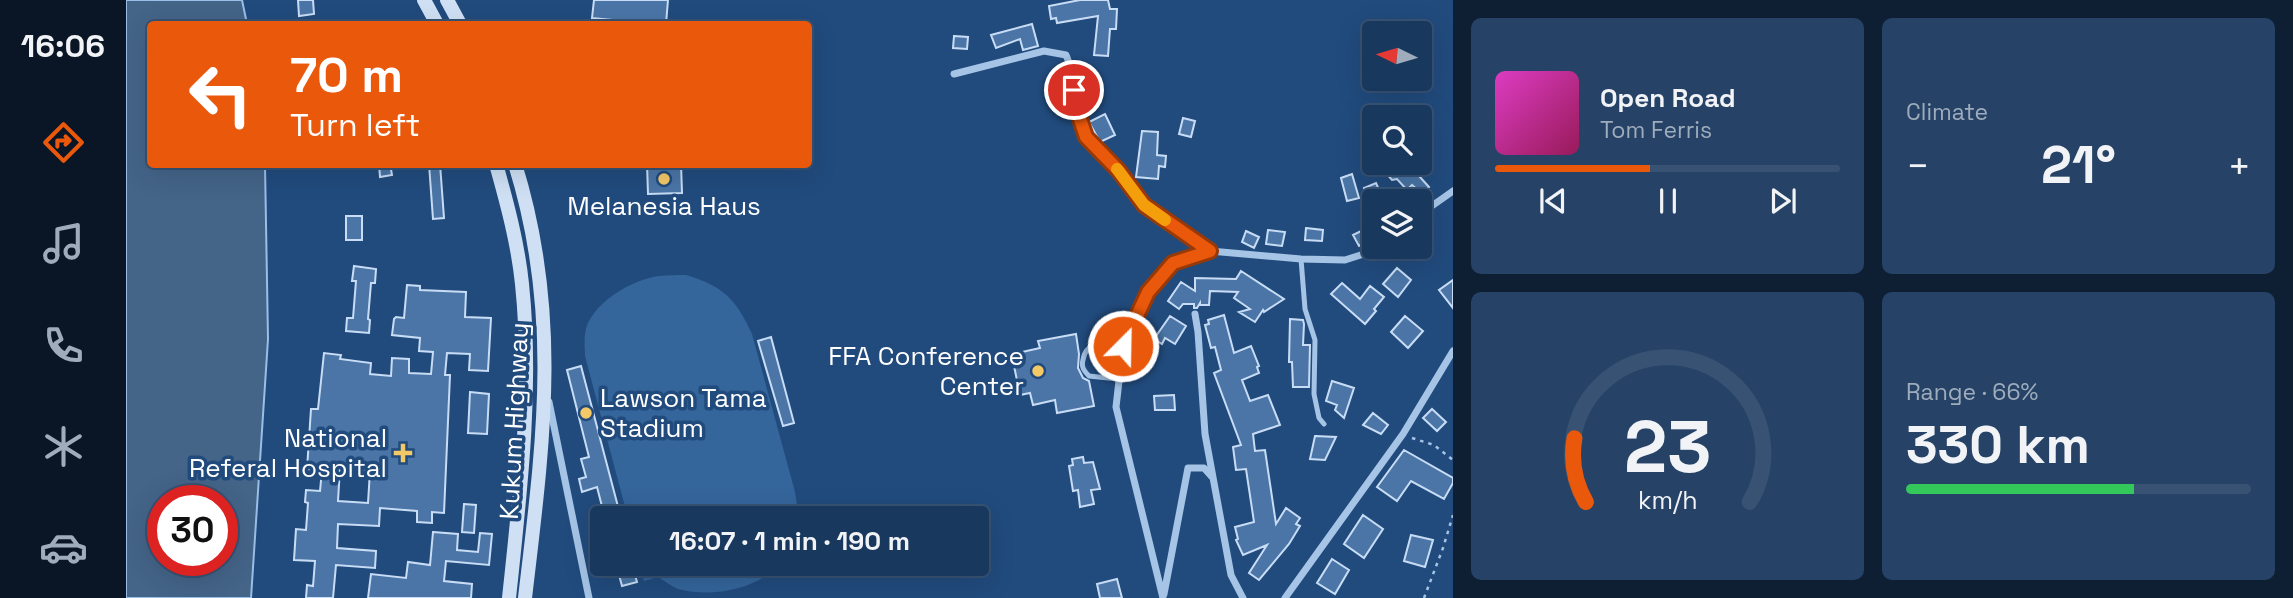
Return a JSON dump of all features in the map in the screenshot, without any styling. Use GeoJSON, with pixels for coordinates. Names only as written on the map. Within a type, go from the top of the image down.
{"type":"FeatureCollection","features":[{"type":"Feature","properties":{"kind":"main road"},"geometry":{"type":"LineString","coordinates":[[447,0],[458,21]]}},
{"type":"Feature","properties":{"kind":"main road"},"geometry":{"type":"LineString","coordinates":[[428,1],[436,21]]}},
{"type":"Feature","properties":{"kind":"main road","name":"Kukum Highway"},"geometry":{"type":"LineString","coordinates":[[497,168],[519,261],[527,349],[527,402],[509,598]]}},
{"type":"Feature","properties":{"kind":"main road","name":"Kukum Highway"},"geometry":{"type":"LineString","coordinates":[[516,168],[532,226],[545,320],[546,387],[525,598]]}},
{"type":"Feature","properties":{"kind":"street"},"geometry":{"type":"LineString","coordinates":[[954,74],[1044,51],[1066,55],[1073,73],[1076,107],[1086,137],[1119,171],[1144,205],[1210,251]]}},
{"type":"Feature","properties":{"kind":"street"},"geometry":{"type":"LineString","coordinates":[[1432,206],[1453,191]]}},
{"type":"Feature","properties":{"kind":"street"},"geometry":{"type":"LineString","coordinates":[[1163,598],[1115,407],[1123,346],[1148,292],[1173,263],[1210,251],[1301,259],[1345,260],[1362,255]]}},
{"type":"Feature","properties":{"kind":"street"},"geometry":{"type":"LineString","coordinates":[[1195,314],[1205,434],[1231,575],[1243,598]]}},
{"type":"Feature","properties":{"kind":"street"},"geometry":{"type":"LineString","coordinates":[[1285,598],[1403,434],[1453,351]]}},
{"type":"Feature","properties":{"kind":"street"},"geometry":{"type":"LineString","coordinates":[[546,387],[589,598]]}},
{"type":"Feature","properties":{"kind":"street"},"geometry":{"type":"LineString","coordinates":[[1163,598],[1188,468],[1204,468],[1214,479]]}},
{"type":"Feature","properties":{"kind":"lane"},"geometry":{"type":"LineString","coordinates":[[1301,259],[1306,309],[1315,340],[1314,394],[1319,418],[1324,424]]}},
{"type":"Feature","properties":{"kind":"lane"},"geometry":{"type":"LineString","coordinates":[[1118,379],[1089,376],[1083,370],[1083,358],[1088,349],[1095,345],[1123,346]]}},
{"type":"Feature","properties":{"kind":"path"},"geometry":{"type":"LineString","coordinates":[[1403,434],[1434,445],[1453,460]]}},
{"type":"Feature","properties":{"kind":"path"},"geometry":{"type":"LineString","coordinates":[[1424,598],[1453,515]]}},
{"type":"Feature","properties":{"kind":"shaded area"},"geometry":{"type":"Polygon","coordinates":[[[126,0],[242,0],[246,21],[147,21],[147,168],[265,168],[268,339],[251,598],[126,598],[126,0]]]}},
{"type":"Feature","properties":{"kind":"shaded area"},"geometry":{"type":"Polygon","coordinates":[[[686,275],[710,284],[727,296],[740,312],[752,334],[797,506],[625,506],[585,356],[585,334],[594,313],[613,295],[636,282],[662,276],[686,275]]]}},
{"type":"Feature","properties":{"kind":"shaded area"},"geometry":{"type":"Polygon","coordinates":[[[643,576],[765,576],[733,590],[705,593],[678,589],[658,577],[644,581],[643,576]]]}},
{"type":"Feature","properties":{"kind":"building"},"geometry":{"type":"Polygon","coordinates":[[[298,0],[313,0],[314,14],[299,16],[298,0]]]}},
{"type":"Feature","properties":{"kind":"building"},"geometry":{"type":"Polygon","coordinates":[[[594,0],[668,0],[666,21],[592,18],[594,0]]]}},
{"type":"Feature","properties":{"kind":"building"},"geometry":{"type":"Polygon","coordinates":[[[1080,0],[1108,0],[1110,9],[1117,9],[1116,29],[1110,29],[1108,56],[1094,55],[1098,16],[1057,23],[1056,18],[1051,19],[1049,6],[1080,0]]]}},
{"type":"Feature","properties":{"kind":"building"},"geometry":{"type":"Polygon","coordinates":[[[1032,24],[1038,46],[1023,50],[1020,39],[996,48],[991,35],[1032,24]]]}},
{"type":"Feature","properties":{"kind":"building"},"geometry":{"type":"Polygon","coordinates":[[[954,36],[968,37],[967,49],[953,48],[954,36]]]}},
{"type":"Feature","properties":{"kind":"building"},"geometry":{"type":"Polygon","coordinates":[[[1105,114],[1115,135],[1100,142],[1089,122],[1105,114]]]}},
{"type":"Feature","properties":{"kind":"building"},"geometry":{"type":"Polygon","coordinates":[[[1183,118],[1195,121],[1191,137],[1179,134],[1183,118]]]}},
{"type":"Feature","properties":{"kind":"building"},"geometry":{"type":"Polygon","coordinates":[[[1142,131],[1158,132],[1157,155],[1166,156],[1165,167],[1159,166],[1158,179],[1136,177],[1142,131]]]}},
{"type":"Feature","properties":{"kind":"building"},"geometry":{"type":"Polygon","coordinates":[[[379,168],[391,168],[392,175],[380,177],[379,168]]]}},
{"type":"Feature","properties":{"kind":"building"},"geometry":{"type":"Polygon","coordinates":[[[429,168],[440,168],[444,218],[433,219],[429,168]]]}},
{"type":"Feature","properties":{"kind":"building","name":"Melanesia Haus"},"geometry":{"type":"Polygon","coordinates":[[[647,168],[681,168],[682,193],[648,194],[647,168]]]}},
{"type":"Feature","properties":{"kind":"building"},"geometry":{"type":"Polygon","coordinates":[[[1352,174],[1359,198],[1347,201],[1341,178],[1352,174]]]}},
{"type":"Feature","properties":{"kind":"building"},"geometry":{"type":"Polygon","coordinates":[[[1388,175],[1422,175],[1420,177],[1429,187],[1416,189],[1412,185],[1406,189],[1397,179],[1392,180],[1388,175]]]}},
{"type":"Feature","properties":{"kind":"building"},"geometry":{"type":"Polygon","coordinates":[[[1376,183],[1379,189],[1364,189],[1376,183]]]}},
{"type":"Feature","properties":{"kind":"building"},"geometry":{"type":"Polygon","coordinates":[[[346,216],[362,216],[362,240],[346,240],[346,216]]]}},
{"type":"Feature","properties":{"kind":"building"},"geometry":{"type":"Polygon","coordinates":[[[1306,228],[1323,230],[1322,241],[1305,240],[1306,228]]]}},
{"type":"Feature","properties":{"kind":"building"},"geometry":{"type":"Polygon","coordinates":[[[1268,230],[1285,232],[1282,246],[1266,244],[1268,230]]]}},
{"type":"Feature","properties":{"kind":"building"},"geometry":{"type":"Polygon","coordinates":[[[1362,230],[1362,244],[1359,246],[1353,235],[1362,230]]]}},
{"type":"Feature","properties":{"kind":"building"},"geometry":{"type":"Polygon","coordinates":[[[1246,231],[1259,237],[1254,248],[1242,242],[1246,231]]]}},
{"type":"Feature","properties":{"kind":"building"},"geometry":{"type":"Polygon","coordinates":[[[354,266],[376,269],[375,283],[371,283],[369,333],[346,331],[347,318],[353,318],[356,281],[352,281],[354,266]]]}},
{"type":"Feature","properties":{"kind":"building"},"geometry":{"type":"Polygon","coordinates":[[[1397,268],[1411,280],[1398,297],[1383,284],[1397,268]]]}},
{"type":"Feature","properties":{"kind":"building"},"geometry":{"type":"Polygon","coordinates":[[[1241,271],[1284,299],[1264,312],[1263,310],[1255,322],[1239,312],[1250,309],[1234,298],[1238,292],[1210,291],[1209,305],[1200,303],[1197,308],[1194,308],[1194,304],[1183,304],[1179,309],[1168,301],[1181,282],[1195,291],[1195,278],[1236,279],[1241,271]]]}},
{"type":"Feature","properties":{"kind":"building"},"geometry":{"type":"Polygon","coordinates":[[[1453,280],[1453,308],[1439,290],[1453,280]]]}},
{"type":"Feature","properties":{"kind":"building"},"geometry":{"type":"Polygon","coordinates":[[[1342,283],[1360,299],[1370,286],[1384,297],[1365,324],[1331,294],[1342,283]]]}},
{"type":"Feature","properties":{"kind":"building"},"geometry":{"type":"Polygon","coordinates":[[[407,285],[420,286],[420,290],[466,292],[465,317],[491,318],[488,371],[469,370],[470,354],[447,353],[445,375],[450,375],[444,513],[432,512],[432,523],[417,522],[417,511],[380,508],[379,526],[338,524],[337,548],[376,551],[375,568],[336,565],[333,598],[306,598],[307,585],[313,586],[315,561],[294,560],[296,529],[306,530],[306,490],[320,491],[322,470],[307,469],[311,409],[318,409],[324,353],[341,355],[340,359],[371,363],[370,374],[391,376],[392,358],[409,359],[409,373],[431,374],[433,352],[419,351],[420,338],[392,335],[394,319],[404,318],[407,285]],[[340,468],[338,501],[368,503],[370,471],[340,468]]]}},
{"type":"Feature","properties":{"kind":"building"},"geometry":{"type":"Polygon","coordinates":[[[1224,315],[1234,353],[1251,346],[1259,366],[1259,373],[1242,380],[1250,401],[1268,395],[1280,425],[1253,434],[1255,451],[1265,450],[1276,524],[1286,508],[1300,518],[1296,524],[1300,526],[1289,544],[1259,580],[1249,573],[1267,545],[1243,555],[1236,540],[1235,527],[1254,522],[1246,469],[1236,470],[1233,447],[1241,445],[1214,373],[1221,370],[1205,325],[1209,324],[1208,320],[1224,315]]]}},
{"type":"Feature","properties":{"kind":"building"},"geometry":{"type":"Polygon","coordinates":[[[1170,316],[1186,326],[1175,344],[1165,338],[1162,344],[1154,339],[1170,316]]]}},
{"type":"Feature","properties":{"kind":"building"},"geometry":{"type":"Polygon","coordinates":[[[1405,316],[1423,331],[1408,348],[1391,332],[1405,316]]]}},
{"type":"Feature","properties":{"kind":"building"},"geometry":{"type":"Polygon","coordinates":[[[1290,319],[1303,320],[1303,345],[1310,345],[1309,387],[1293,387],[1292,362],[1289,362],[1290,319]]]}},
{"type":"Feature","properties":{"kind":"building","name":"FFA Conference Center"},"geometry":{"type":"Polygon","coordinates":[[[1076,334],[1078,368],[1083,378],[1089,381],[1094,406],[1057,413],[1055,400],[1033,405],[1030,393],[1020,395],[1013,361],[1023,358],[1022,352],[1040,348],[1038,341],[1076,334]]]}},
{"type":"Feature","properties":{"kind":"building"},"geometry":{"type":"Polygon","coordinates":[[[771,337],[794,423],[783,426],[758,341],[771,337]]]}},
{"type":"Feature","properties":{"kind":"building","name":"Lawson Tama Stadium"},"geometry":{"type":"Polygon","coordinates":[[[581,366],[618,506],[602,506],[597,487],[582,492],[579,479],[586,477],[581,459],[589,457],[567,370],[581,366]]]}},
{"type":"Feature","properties":{"kind":"building"},"geometry":{"type":"Polygon","coordinates":[[[1332,381],[1354,388],[1344,418],[1335,410],[1337,405],[1326,401],[1332,381]]]}},
{"type":"Feature","properties":{"kind":"building"},"geometry":{"type":"Polygon","coordinates":[[[470,392],[489,394],[487,434],[468,433],[470,392]]]}},
{"type":"Feature","properties":{"kind":"building"},"geometry":{"type":"Polygon","coordinates":[[[1174,395],[1175,410],[1155,410],[1154,396],[1174,395]]]}},
{"type":"Feature","properties":{"kind":"building"},"geometry":{"type":"Polygon","coordinates":[[[1432,409],[1446,422],[1437,431],[1423,418],[1432,409]]]}},
{"type":"Feature","properties":{"kind":"building"},"geometry":{"type":"Polygon","coordinates":[[[1373,413],[1388,425],[1381,434],[1363,425],[1373,413]]]}},
{"type":"Feature","properties":{"kind":"building"},"geometry":{"type":"Polygon","coordinates":[[[1315,436],[1336,437],[1325,460],[1310,459],[1315,436]]]}},
{"type":"Feature","properties":{"kind":"building"},"geometry":{"type":"Polygon","coordinates":[[[1404,450],[1453,478],[1444,499],[1411,481],[1397,501],[1377,487],[1404,450]]]}},
{"type":"Feature","properties":{"kind":"building"},"geometry":{"type":"Polygon","coordinates":[[[1083,457],[1084,463],[1093,462],[1100,489],[1091,490],[1094,504],[1080,507],[1078,490],[1073,491],[1069,466],[1073,465],[1072,459],[1083,457]]]}},
{"type":"Feature","properties":{"kind":"building"},"geometry":{"type":"Polygon","coordinates":[[[464,504],[476,505],[474,533],[462,532],[464,504]]]}},
{"type":"Feature","properties":{"kind":"building"},"geometry":{"type":"Polygon","coordinates":[[[1363,515],[1383,529],[1364,558],[1344,544],[1363,515]]]}},
{"type":"Feature","properties":{"kind":"building"},"geometry":{"type":"Polygon","coordinates":[[[433,532],[458,534],[457,550],[478,552],[480,533],[492,534],[489,565],[446,561],[444,581],[472,584],[471,598],[368,598],[371,574],[406,578],[408,562],[430,565],[433,532]]]}},
{"type":"Feature","properties":{"kind":"building"},"geometry":{"type":"Polygon","coordinates":[[[1411,535],[1433,540],[1425,567],[1404,561],[1411,535]]]}},
{"type":"Feature","properties":{"kind":"building"},"geometry":{"type":"Polygon","coordinates":[[[1332,559],[1349,570],[1335,594],[1317,583],[1332,559]]]}},
{"type":"Feature","properties":{"kind":"building"},"geometry":{"type":"Polygon","coordinates":[[[619,576],[635,576],[637,582],[622,586],[619,576]]]}},
{"type":"Feature","properties":{"kind":"building"},"geometry":{"type":"Polygon","coordinates":[[[1117,579],[1122,598],[1100,598],[1097,584],[1117,579]]]}},
{"type":"Feature","properties":{"kind":"slow traffic"},"geometry":{"type":"LineString","coordinates":[[1117,169],[1144,205],[1165,220]]}},
{"type":"Feature","properties":{"kind":"place","name":"Melanesia Haus"},"geometry":{"type":"Point","coordinates":[664,179]}},
{"type":"Feature","properties":{"kind":"place","name":"FFA Conference Center"},"geometry":{"type":"Point","coordinates":[1038,371]}},
{"type":"Feature","properties":{"kind":"place","name":"Lawson Tama Stadium"},"geometry":{"type":"Point","coordinates":[586,413]}},
{"type":"Feature","properties":{"kind":"place","name":"National Referal Hospital"},"geometry":{"type":"Point","coordinates":[403,453]}},
{"type":"Feature","properties":{"kind":"route"},"geometry":{"type":"LineString","coordinates":[[1074,90],[1076,107],[1086,137],[1119,171],[1144,205],[1210,251],[1173,263],[1148,292],[1123,346]]}}]}
